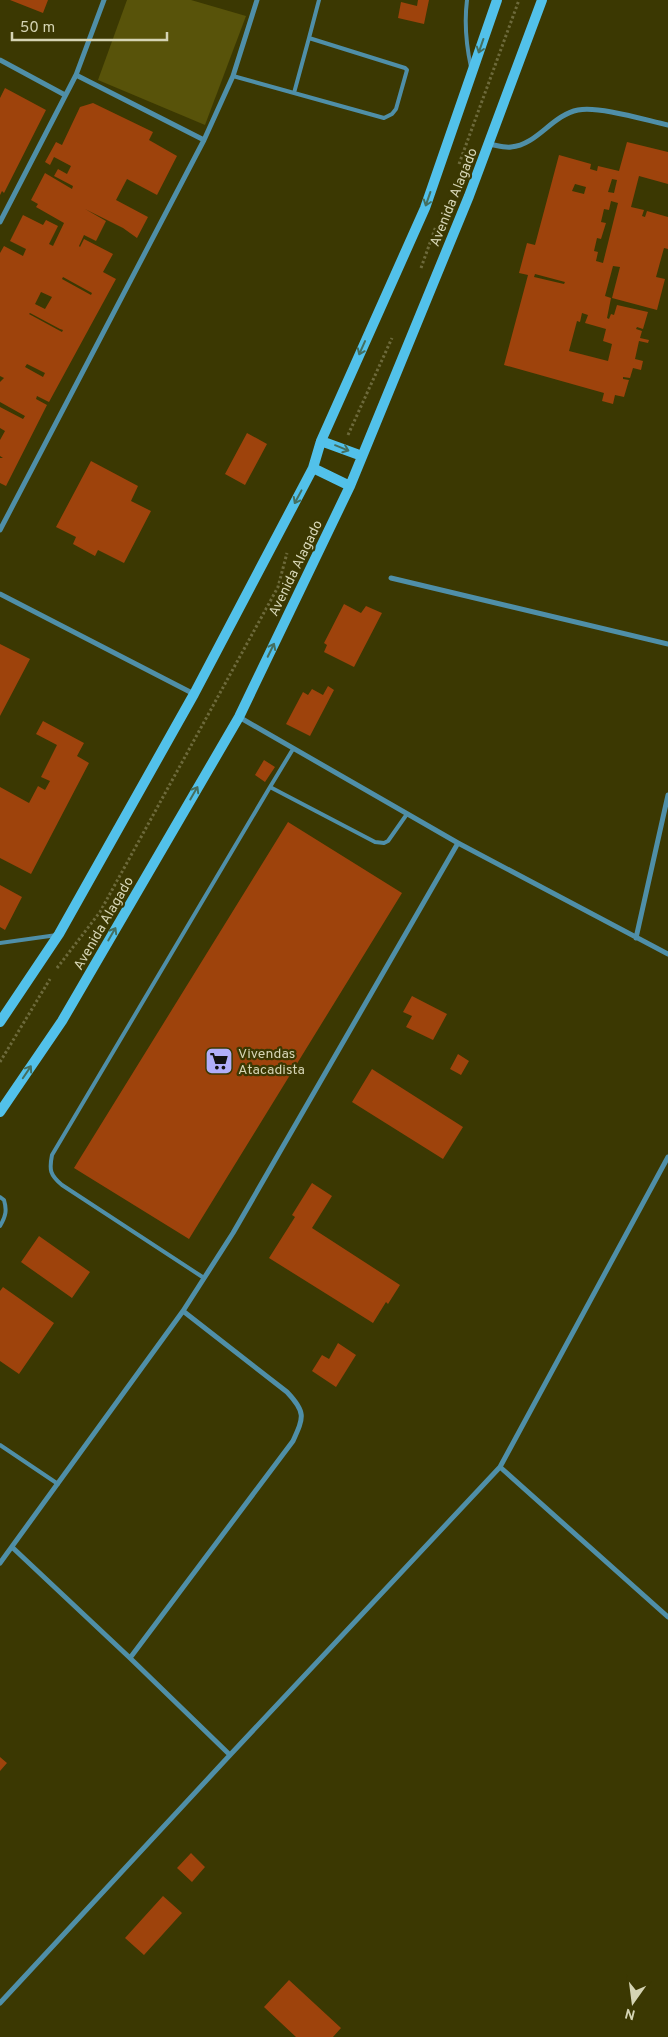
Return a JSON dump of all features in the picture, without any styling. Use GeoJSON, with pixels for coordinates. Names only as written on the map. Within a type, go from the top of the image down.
{"type":"FeatureCollection","features":[{"type":"Feature","properties":{"kind":"main road","name":"Avenida Alagado"},"geometry":{"type":"LineString","coordinates":[[0,1022],[59,934],[194,694],[313,468],[321,441],[425,208],[497,0]]}},
{"type":"Feature","properties":{"kind":"main road","name":"Avenida Alagado"},"geometry":{"type":"LineString","coordinates":[[0,1112],[62,1021],[239,717],[350,486],[465,205],[542,0]]}},
{"type":"Feature","properties":{"kind":"main road"},"geometry":{"type":"LineString","coordinates":[[321,441],[362,456]]}},
{"type":"Feature","properties":{"kind":"main road"},"geometry":{"type":"LineString","coordinates":[[313,468],[350,486]]}},
{"type":"Feature","properties":{"kind":"street"},"geometry":{"type":"LineString","coordinates":[[0,222],[76,76],[104,0]]}},
{"type":"Feature","properties":{"kind":"street"},"geometry":{"type":"LineString","coordinates":[[0,530],[204,140],[233,76],[255,0]]}},
{"type":"Feature","properties":{"kind":"street"},"geometry":{"type":"LineString","coordinates":[[0,60],[65,95]]}},
{"type":"Feature","properties":{"kind":"street"},"geometry":{"type":"LineString","coordinates":[[76,76],[204,140]]}},
{"type":"Feature","properties":{"kind":"street"},"geometry":{"type":"LineString","coordinates":[[488,144],[510,147],[523,144],[558,119],[578,110],[601,111],[668,125]]}},
{"type":"Feature","properties":{"kind":"street"},"geometry":{"type":"LineString","coordinates":[[391,578],[668,644]]}},
{"type":"Feature","properties":{"kind":"street"},"geometry":{"type":"LineString","coordinates":[[0,594],[194,694]]}},
{"type":"Feature","properties":{"kind":"street"},"geometry":{"type":"LineString","coordinates":[[239,717],[458,843],[668,954]]}},
{"type":"Feature","properties":{"kind":"street"},"geometry":{"type":"LineString","coordinates":[[636,938],[668,795]]}},
{"type":"Feature","properties":{"kind":"street"},"geometry":{"type":"LineString","coordinates":[[0,1563],[13,1548],[183,1311],[233,1233],[458,843]]}},
{"type":"Feature","properties":{"kind":"street"},"geometry":{"type":"LineString","coordinates":[[0,2003],[500,1467],[668,1157]]}},
{"type":"Feature","properties":{"kind":"street"},"geometry":{"type":"LineString","coordinates":[[130,1658],[293,1441],[302,1422],[300,1405],[287,1392],[183,1311]]}},
{"type":"Feature","properties":{"kind":"street"},"geometry":{"type":"LineString","coordinates":[[500,1467],[668,1617]]}},
{"type":"Feature","properties":{"kind":"street"},"geometry":{"type":"LineString","coordinates":[[13,1548],[230,1755]]}},
{"type":"Feature","properties":{"kind":"lane"},"geometry":{"type":"LineString","coordinates":[[294,93],[319,0]]}},
{"type":"Feature","properties":{"kind":"lane"},"geometry":{"type":"LineString","coordinates":[[467,0],[465,21],[466,46],[472,71]]}},
{"type":"Feature","properties":{"kind":"lane"},"geometry":{"type":"LineString","coordinates":[[233,76],[384,118],[392,114],[396,109],[407,76],[405,68],[310,38]]}},
{"type":"Feature","properties":{"kind":"lane"},"geometry":{"type":"LineString","coordinates":[[204,1278],[62,1185],[54,1179],[49,1168],[52,1155],[293,749]]}},
{"type":"Feature","properties":{"kind":"lane"},"geometry":{"type":"LineString","coordinates":[[270,787],[375,842],[384,843],[388,841],[407,814]]}},
{"type":"Feature","properties":{"kind":"lane"},"geometry":{"type":"LineString","coordinates":[[0,943],[59,934]]}},
{"type":"Feature","properties":{"kind":"lane"},"geometry":{"type":"LineString","coordinates":[[0,1197],[4,1200],[6,1208],[6,1217],[0,1226]]}},
{"type":"Feature","properties":{"kind":"lane"},"geometry":{"type":"LineString","coordinates":[[0,1445],[58,1484]]}},
{"type":"Feature","properties":{"kind":"shaded area"},"geometry":{"type":"Polygon","coordinates":[[[127,0],[191,0],[246,16],[205,125],[98,80],[127,0]]]}},
{"type":"Feature","properties":{"kind":"building"},"geometry":{"type":"Polygon","coordinates":[[[10,0],[48,0],[43,13],[10,0]]]}},
{"type":"Feature","properties":{"kind":"building"},"geometry":{"type":"Polygon","coordinates":[[[418,0],[429,0],[424,24],[398,18],[401,2],[417,6],[418,0]]]}},
{"type":"Feature","properties":{"kind":"building"},"geometry":{"type":"Polygon","coordinates":[[[5,88],[46,110],[4,193],[2,191],[0,195],[0,98],[5,88]]]}},
{"type":"Feature","properties":{"kind":"building"},"geometry":{"type":"Polygon","coordinates":[[[93,103],[153,132],[149,140],[177,156],[157,195],[127,179],[116,200],[148,217],[137,238],[123,228],[85,209],[106,221],[96,241],[84,235],[79,246],[84,239],[113,254],[103,272],[116,279],[49,402],[37,396],[36,399],[47,405],[6,486],[0,483],[0,458],[3,458],[0,456],[0,440],[5,431],[0,428],[0,407],[23,419],[25,416],[0,402],[0,382],[4,378],[0,376],[0,253],[4,246],[23,256],[26,249],[10,241],[23,215],[43,225],[46,220],[58,226],[49,244],[53,246],[64,223],[36,207],[38,204],[31,200],[45,173],[72,189],[73,186],[54,176],[58,169],[67,174],[71,166],[54,157],[50,165],[45,162],[56,142],[62,145],[80,107],[93,103]],[[63,277],[62,279],[91,295],[92,293],[63,277]],[[41,292],[35,304],[45,309],[52,297],[41,292]],[[29,314],[62,332],[63,330],[29,314]],[[27,364],[25,367],[43,377],[45,373],[27,364]]]}},
{"type":"Feature","properties":{"kind":"building"},"geometry":{"type":"Polygon","coordinates":[[[627,142],[668,152],[668,184],[639,176],[631,207],[644,210],[642,216],[645,217],[647,211],[668,217],[668,249],[664,248],[656,277],[665,279],[657,310],[612,298],[620,267],[613,266],[605,296],[611,298],[607,318],[609,319],[611,314],[614,315],[617,305],[648,312],[643,329],[637,327],[636,329],[642,331],[640,338],[649,340],[648,343],[639,341],[635,359],[643,361],[641,370],[633,368],[630,378],[623,377],[623,379],[629,380],[624,397],[615,395],[613,404],[602,401],[604,393],[504,365],[528,275],[519,273],[527,243],[535,245],[559,155],[591,164],[590,169],[597,171],[598,166],[619,171],[627,142]],[[612,179],[608,192],[614,193],[617,180],[612,179]],[[575,184],[572,191],[584,194],[586,187],[575,184]],[[611,201],[609,210],[604,209],[601,222],[606,223],[601,239],[597,238],[594,251],[598,252],[596,261],[603,263],[618,203],[611,201]],[[535,274],[534,277],[564,284],[565,282],[535,274]],[[582,313],[580,322],[577,321],[569,351],[608,361],[612,344],[603,341],[606,329],[585,323],[588,315],[582,313]]]}},
{"type":"Feature","properties":{"kind":"building"},"geometry":{"type":"Polygon","coordinates":[[[247,433],[267,444],[245,485],[225,474],[247,433]]]}},
{"type":"Feature","properties":{"kind":"building"},"geometry":{"type":"Polygon","coordinates":[[[91,461],[138,486],[131,501],[151,511],[124,563],[98,550],[95,556],[73,544],[76,537],[56,527],[91,461]]]}},
{"type":"Feature","properties":{"kind":"building"},"geometry":{"type":"Polygon","coordinates":[[[344,604],[361,613],[366,606],[382,613],[354,667],[324,652],[327,645],[324,643],[344,604]]]}},
{"type":"Feature","properties":{"kind":"building"},"geometry":{"type":"Polygon","coordinates":[[[0,644],[30,659],[0,716],[0,644]]]}},
{"type":"Feature","properties":{"kind":"building"},"geometry":{"type":"Polygon","coordinates":[[[328,686],[334,690],[310,736],[286,724],[303,692],[308,695],[312,689],[323,695],[328,686]]]}},
{"type":"Feature","properties":{"kind":"building"},"geometry":{"type":"Polygon","coordinates":[[[43,721],[84,743],[77,756],[89,763],[31,874],[0,858],[0,787],[29,803],[38,786],[45,790],[50,781],[41,777],[57,745],[36,734],[43,721]]]}},
{"type":"Feature","properties":{"kind":"building"},"geometry":{"type":"Polygon","coordinates":[[[264,760],[275,767],[265,782],[255,775],[264,760]]]}},
{"type":"Feature","properties":{"kind":"building","name":"Vivendas Atacadista"},"geometry":{"type":"Polygon","coordinates":[[[288,822],[402,893],[189,1239],[74,1168],[288,822]]]}},
{"type":"Feature","properties":{"kind":"building"},"geometry":{"type":"Polygon","coordinates":[[[0,885],[22,897],[5,930],[0,927],[0,885]]]}},
{"type":"Feature","properties":{"kind":"building"},"geometry":{"type":"Polygon","coordinates":[[[412,996],[447,1014],[433,1040],[406,1027],[412,1016],[403,1012],[412,996]]]}},
{"type":"Feature","properties":{"kind":"building"},"geometry":{"type":"Polygon","coordinates":[[[458,1054],[469,1061],[461,1075],[450,1069],[458,1054]]]}},
{"type":"Feature","properties":{"kind":"building"},"geometry":{"type":"Polygon","coordinates":[[[372,1069],[463,1127],[443,1159],[352,1102],[372,1069]]]}},
{"type":"Feature","properties":{"kind":"building"},"geometry":{"type":"Polygon","coordinates":[[[312,1183],[332,1196],[312,1228],[400,1285],[388,1304],[386,1302],[373,1323],[269,1258],[295,1217],[292,1215],[312,1183]]]}},
{"type":"Feature","properties":{"kind":"building"},"geometry":{"type":"Polygon","coordinates":[[[39,1236],[90,1272],[72,1298],[21,1262],[39,1236]]]}},
{"type":"Feature","properties":{"kind":"building"},"geometry":{"type":"Polygon","coordinates":[[[3,1287],[54,1323],[19,1374],[0,1361],[0,1291],[3,1287]]]}},
{"type":"Feature","properties":{"kind":"building"},"geometry":{"type":"Polygon","coordinates":[[[338,1343],[356,1355],[336,1387],[312,1371],[322,1355],[329,1359],[338,1343]]]}},
{"type":"Feature","properties":{"kind":"building"},"geometry":{"type":"Polygon","coordinates":[[[0,1757],[7,1763],[0,1771],[0,1757]]]}},
{"type":"Feature","properties":{"kind":"building"},"geometry":{"type":"Polygon","coordinates":[[[191,1853],[205,1867],[192,1882],[177,1868],[191,1853]]]}},
{"type":"Feature","properties":{"kind":"building"},"geometry":{"type":"Polygon","coordinates":[[[163,1896],[182,1913],[144,1955],[125,1938],[163,1896]]]}},
{"type":"Feature","properties":{"kind":"building"},"geometry":{"type":"Polygon","coordinates":[[[289,1980],[341,2028],[333,2037],[296,2037],[264,2007],[289,1980]]]}},
{"type":"Feature","properties":{"kind":"place","name":"Vivendas Atacadista"},"geometry":{"type":"Point","coordinates":[219,1061]}}]}
